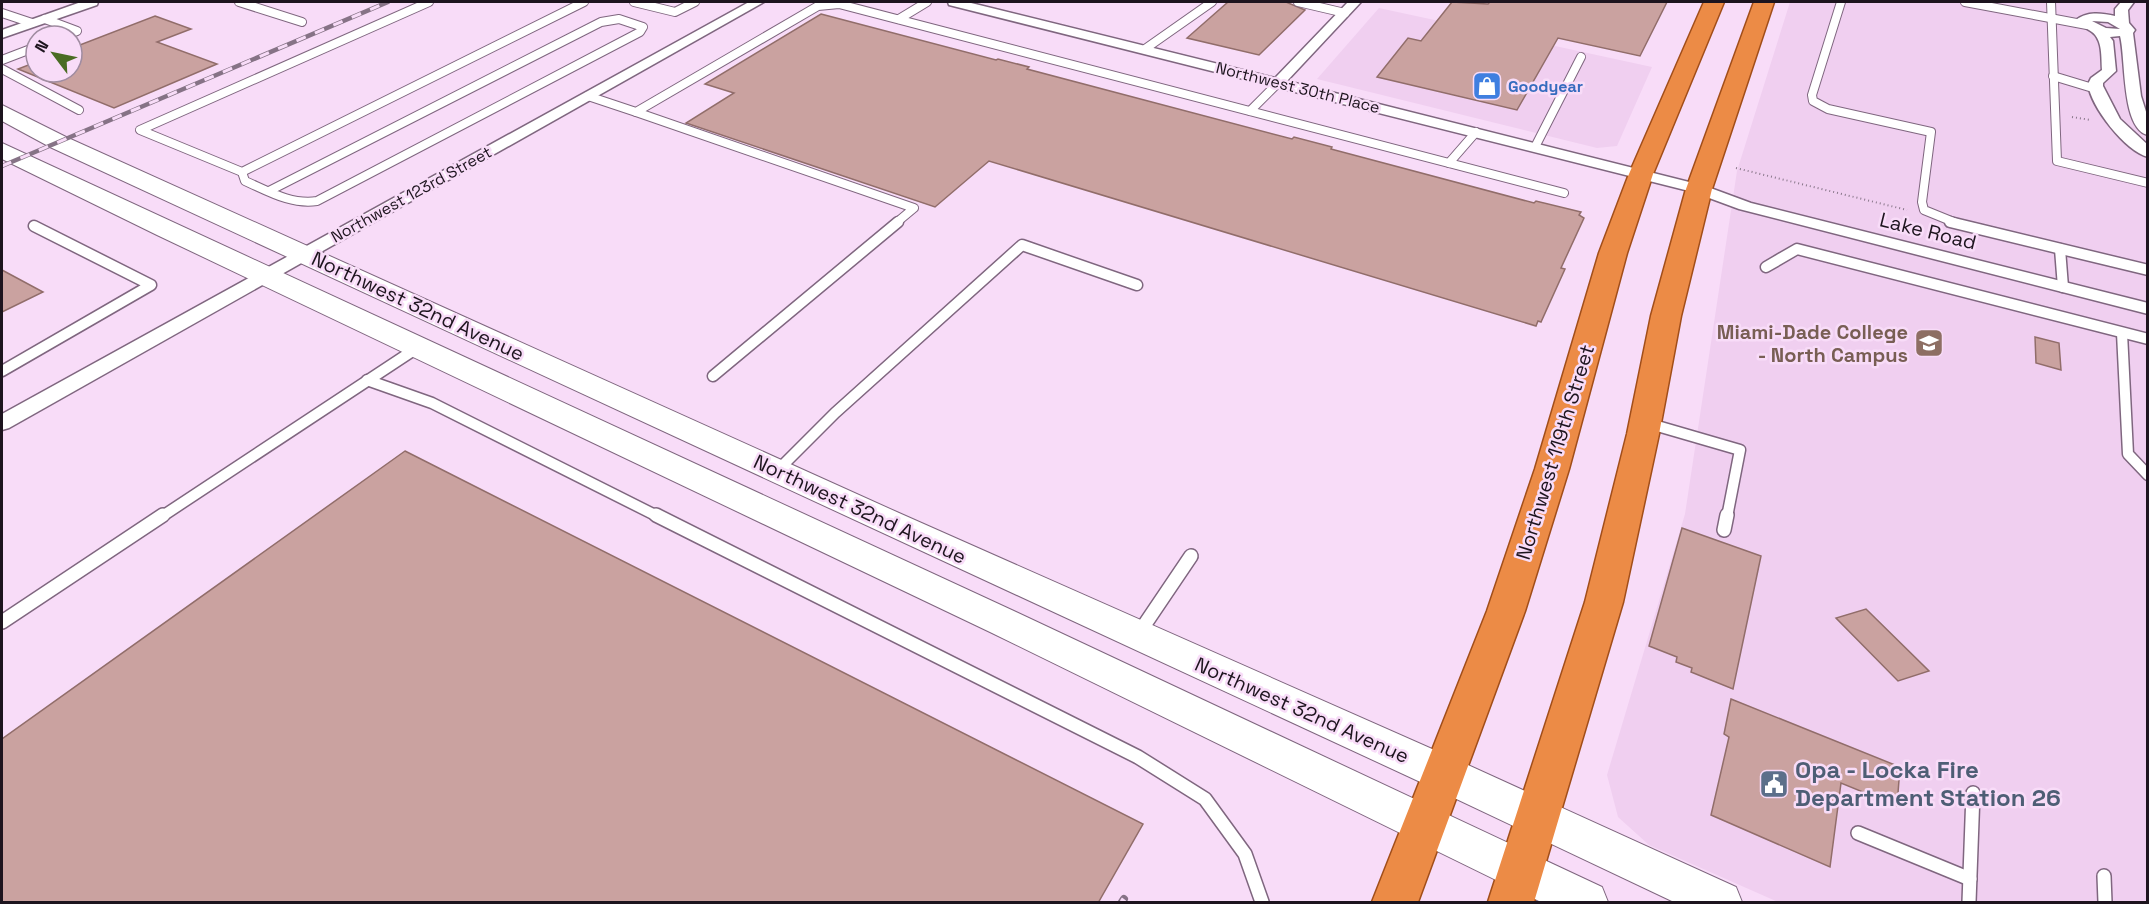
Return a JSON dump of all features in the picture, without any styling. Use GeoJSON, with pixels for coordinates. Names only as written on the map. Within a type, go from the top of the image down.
{"type":"FeatureCollection","features":[{"type":"Feature","properties":{"kind":"highway","name":"Northwest 119th Street"},"geometry":{"type":"LineString","coordinates":[[1395,903],[1506,610],[1552,469],[1613,253],[1641,174],[1714,2]]}},
{"type":"Feature","properties":{"kind":"highway"},"geometry":{"type":"LineString","coordinates":[[1516,887],[1604,602],[1646,422],[1666,316],[1699,189],[1764,2]]}},
{"type":"Feature","properties":{"kind":"main road","name":"Northwest 32nd Avenue"},"geometry":{"type":"LineString","coordinates":[[2,112],[58,142],[1443,773],[1720,903]]}},
{"type":"Feature","properties":{"kind":"main road","name":"Northwest 32nd Avenue"},"geometry":{"type":"LineString","coordinates":[[2,150],[264,276],[713,485],[1424,824],[1516,887],[1586,903]]}},
{"type":"Feature","properties":{"kind":"street"},"geometry":{"type":"LineString","coordinates":[[2,34],[92,2]]}},
{"type":"Feature","properties":{"kind":"street","name":"Northwest 123rd Street"},"geometry":{"type":"LineString","coordinates":[[2,423],[758,2]]}},
{"type":"Feature","properties":{"kind":"street","name":"Northwest 30th Place"},"geometry":{"type":"LineString","coordinates":[[954,2],[1641,174]]}},
{"type":"Feature","properties":{"kind":"street"},"geometry":{"type":"LineString","coordinates":[[1280,82],[1355,2]]}},
{"type":"Feature","properties":{"kind":"street"},"geometry":{"type":"LineString","coordinates":[[2128,2],[2121,9],[2137,108],[2142,124],[2148,131]]}},
{"type":"Feature","properties":{"kind":"street"},"geometry":{"type":"LineString","coordinates":[[2091,22],[2094,3]]}},
{"type":"Feature","properties":{"kind":"street"},"geometry":{"type":"LineString","coordinates":[[2091,22],[2115,33],[2124,28]]}},
{"type":"Feature","properties":{"kind":"street"},"geometry":{"type":"LineString","coordinates":[[2091,22],[2106,39],[2109,71],[2098,90]]}},
{"type":"Feature","properties":{"kind":"street"},"geometry":{"type":"LineString","coordinates":[[2098,90],[2137,108]]}},
{"type":"Feature","properties":{"kind":"street"},"geometry":{"type":"LineString","coordinates":[[2098,90],[2110,117],[2120,130],[2148,152]]}},
{"type":"Feature","properties":{"kind":"street","name":"Lake Road"},"geometry":{"type":"LineString","coordinates":[[1641,174],[1699,189],[1744,206],[2062,280],[2148,294]]}},
{"type":"Feature","properties":{"kind":"street","name":"Lake Road"},"geometry":{"type":"LineString","coordinates":[[2062,280],[2148,309]]}},
{"type":"Feature","properties":{"kind":"lane"},"geometry":{"type":"LineString","coordinates":[[239,2],[302,22]]}},
{"type":"Feature","properties":{"kind":"lane"},"geometry":{"type":"LineString","coordinates":[[429,2],[140,130],[242,172],[584,2]]}},
{"type":"Feature","properties":{"kind":"lane"},"geometry":{"type":"LineString","coordinates":[[634,2],[675,12],[695,2]]}},
{"type":"Feature","properties":{"kind":"lane"},"geometry":{"type":"LineString","coordinates":[[899,19],[927,2]]}},
{"type":"Feature","properties":{"kind":"lane"},"geometry":{"type":"LineString","coordinates":[[1145,49],[1212,2]]}},
{"type":"Feature","properties":{"kind":"lane"},"geometry":{"type":"LineString","coordinates":[[1298,2],[1345,13]]}},
{"type":"Feature","properties":{"kind":"lane"},"geometry":{"type":"LineString","coordinates":[[1841,2],[1812,95],[1813,100],[1828,109],[1931,132],[1922,202],[1923,210],[1951,222],[2148,270]]}},
{"type":"Feature","properties":{"kind":"lane"},"geometry":{"type":"LineString","coordinates":[[1965,2],[2091,22]]}},
{"type":"Feature","properties":{"kind":"lane"},"geometry":{"type":"LineString","coordinates":[[1994,2],[2052,15]]}},
{"type":"Feature","properties":{"kind":"lane"},"geometry":{"type":"LineString","coordinates":[[2051,2],[2057,161],[2148,183]]}},
{"type":"Feature","properties":{"kind":"lane"},"geometry":{"type":"LineString","coordinates":[[636,112],[819,6],[839,4],[1564,193]]}},
{"type":"Feature","properties":{"kind":"lane"},"geometry":{"type":"LineString","coordinates":[[2,13],[32,23]]}},
{"type":"Feature","properties":{"kind":"lane"},"geometry":{"type":"LineString","coordinates":[[45,19],[58,24]]}},
{"type":"Feature","properties":{"kind":"lane"},"geometry":{"type":"LineString","coordinates":[[242,172],[245,181],[269,191],[298,203],[307,204],[331,195],[640,32],[643,27],[620,19],[601,22],[269,191]]}},
{"type":"Feature","properties":{"kind":"lane"},"geometry":{"type":"LineString","coordinates":[[2,60],[24,52]]}},
{"type":"Feature","properties":{"kind":"lane"},"geometry":{"type":"LineString","coordinates":[[1535,147],[1581,57]]}},
{"type":"Feature","properties":{"kind":"lane"},"geometry":{"type":"LineString","coordinates":[[2,69],[79,110]]}},
{"type":"Feature","properties":{"kind":"lane"},"geometry":{"type":"LineString","coordinates":[[2053,76],[2098,90]]}},
{"type":"Feature","properties":{"kind":"lane"},"geometry":{"type":"LineString","coordinates":[[1250,111],[1280,82]]}},
{"type":"Feature","properties":{"kind":"lane"},"geometry":{"type":"LineString","coordinates":[[588,96],[914,208],[713,376]]}},
{"type":"Feature","properties":{"kind":"lane"},"geometry":{"type":"LineString","coordinates":[[1449,163],[1476,132]]}},
{"type":"Feature","properties":{"kind":"lane"},"geometry":{"type":"LineString","coordinates":[[2,371],[151,285],[34,226]]}},
{"type":"Feature","properties":{"kind":"lane"},"geometry":{"type":"LineString","coordinates":[[777,471],[835,413],[1022,245],[1137,285]]}},
{"type":"Feature","properties":{"kind":"lane"},"geometry":{"type":"LineString","coordinates":[[1766,267],[1797,249],[2148,339]]}},
{"type":"Feature","properties":{"kind":"lane"},"geometry":{"type":"LineString","coordinates":[[2060,249],[2062,280]]}},
{"type":"Feature","properties":{"kind":"lane"},"geometry":{"type":"LineString","coordinates":[[2122,333],[2128,454],[2148,475]]}},
{"type":"Feature","properties":{"kind":"lane"},"geometry":{"type":"LineString","coordinates":[[2,622],[417,348]]}},
{"type":"Feature","properties":{"kind":"lane"},"geometry":{"type":"LineString","coordinates":[[368,380],[432,403],[1138,757],[1205,799],[1245,854],[1262,903]]}},
{"type":"Feature","properties":{"kind":"lane"},"geometry":{"type":"LineString","coordinates":[[1646,422],[1740,450],[1724,530]]}},
{"type":"Feature","properties":{"kind":"lane"},"geometry":{"type":"LineString","coordinates":[[1137,635],[1191,556]]}},
{"type":"Feature","properties":{"kind":"lane"},"geometry":{"type":"LineString","coordinates":[[1969,903],[1972,793]]}},
{"type":"Feature","properties":{"kind":"lane"},"geometry":{"type":"LineString","coordinates":[[1858,832],[1970,879]]}},
{"type":"Feature","properties":{"kind":"lane"},"geometry":{"type":"LineString","coordinates":[[2104,876],[2105,903]]}},
{"type":"Feature","properties":{"kind":"path"},"geometry":{"type":"LineString","coordinates":[[1736,168],[1913,211]]}},
{"type":"Feature","properties":{"kind":"shaded area","name":"Miami-Dade College - North Campus"},"geometry":{"type":"Polygon","coordinates":[[[1790,2],[2147,2],[2147,902],[1778,902],[1649,845],[1618,817],[1607,775],[1685,514],[1737,171],[1790,2]]]}},
{"type":"Feature","properties":{"kind":"shaded area"},"geometry":{"type":"Polygon","coordinates":[[[1379,8],[1652,67],[1617,146],[1597,148],[1317,79],[1379,8]]]}},
{"type":"Feature","properties":{"kind":"building"},"geometry":{"type":"Polygon","coordinates":[[[1228,2],[1286,2],[1305,10],[1259,55],[1187,38],[1228,2]]]}},
{"type":"Feature","properties":{"kind":"building"},"geometry":{"type":"Polygon","coordinates":[[[1452,2],[1488,4],[1490,2],[1667,2],[1640,56],[1558,38],[1517,110],[1377,77],[1408,38],[1421,41],[1452,2]]]}},
{"type":"Feature","properties":{"kind":"building"},"geometry":{"type":"Polygon","coordinates":[[[821,14],[1029,67],[1027,69],[1292,139],[1294,137],[1332,147],[1331,149],[1534,203],[1536,201],[1581,212],[1579,215],[1584,218],[1561,268],[1565,269],[1541,322],[1538,321],[1536,326],[989,161],[935,207],[686,123],[734,93],[705,84],[821,14]]]}},
{"type":"Feature","properties":{"kind":"building"},"geometry":{"type":"Polygon","coordinates":[[[155,16],[191,29],[157,42],[217,64],[114,108],[55,84],[84,84],[84,43],[155,16]]]}},
{"type":"Feature","properties":{"kind":"building"},"geometry":{"type":"Polygon","coordinates":[[[2,270],[43,292],[2,312],[2,270]]]}},
{"type":"Feature","properties":{"kind":"building"},"geometry":{"type":"Polygon","coordinates":[[[2035,337],[2059,343],[2061,370],[2036,363],[2035,337]]]}},
{"type":"Feature","properties":{"kind":"building"},"geometry":{"type":"Polygon","coordinates":[[[405,451],[1143,824],[1098,903],[2,903],[2,739],[405,451]]]}},
{"type":"Feature","properties":{"kind":"building"},"geometry":{"type":"Polygon","coordinates":[[[1682,528],[1761,556],[1733,689],[1691,672],[1692,668],[1676,662],[1677,657],[1649,646],[1682,528]]]}},
{"type":"Feature","properties":{"kind":"building"},"geometry":{"type":"Polygon","coordinates":[[[1866,609],[1929,671],[1898,681],[1836,618],[1866,609]]]}},
{"type":"Feature","properties":{"kind":"building"},"geometry":{"type":"Polygon","coordinates":[[[1731,699],[1900,767],[1897,806],[1841,783],[1830,867],[1711,815],[1729,737],[1724,734],[1731,699]]]}},
{"type":"Feature","properties":{"kind":"railway"},"geometry":{"type":"LineString","coordinates":[[2,166],[388,2]]}},
{"type":"Feature","properties":{"kind":"place","name":"Goodyear"},"geometry":{"type":"Point","coordinates":[1487,86]}},
{"type":"Feature","properties":{"kind":"place","name":"Miami-Dade College - North Campus"},"geometry":{"type":"Point","coordinates":[1929,343]}},
{"type":"Feature","properties":{"kind":"place","name":"Opa - Locka Fire Department Station 26"},"geometry":{"type":"Point","coordinates":[1774,784]}}]}
